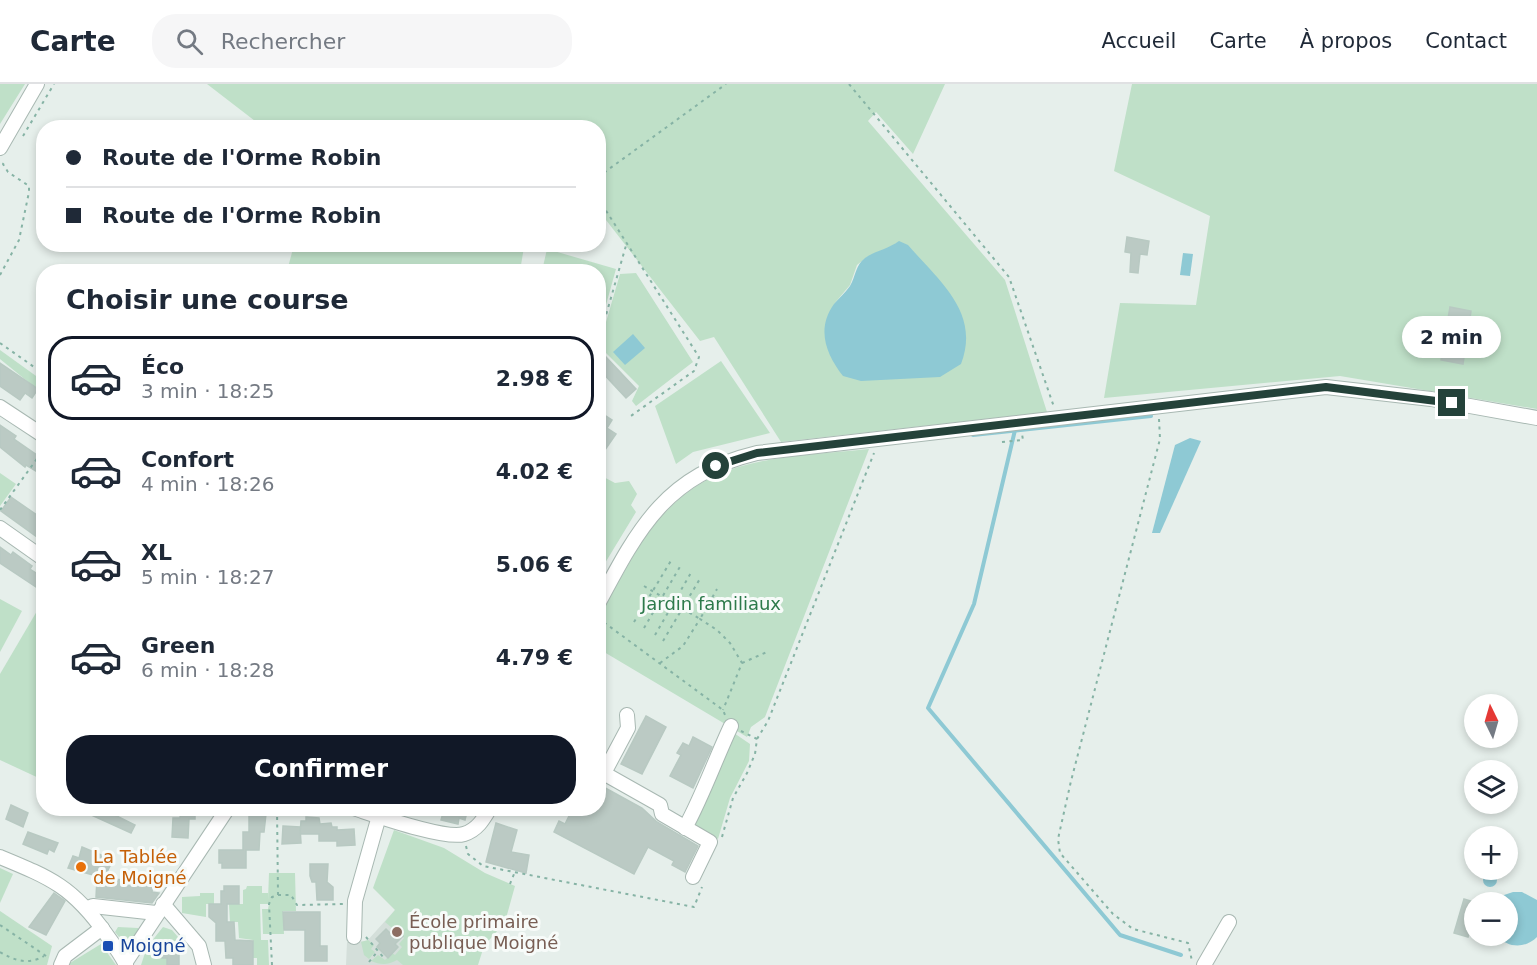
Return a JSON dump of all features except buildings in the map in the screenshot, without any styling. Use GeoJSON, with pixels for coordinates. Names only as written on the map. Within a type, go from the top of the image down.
{"type":"FeatureCollection","features":[{"type":"Feature","properties":{"kind":"street"},"geometry":{"type":"LineString","coordinates":[[4,152],[37,84]]}},
{"type":"Feature","properties":{"kind":"street"},"geometry":{"type":"LineString","coordinates":[[606,590],[645,523],[669,496],[700,473],[733,459],[757,453],[1326,387],[1431,399],[1537,418]]}},
{"type":"Feature","properties":{"kind":"street"},"geometry":{"type":"LineString","coordinates":[[0,406],[36,431]]}},
{"type":"Feature","properties":{"kind":"street"},"geometry":{"type":"LineString","coordinates":[[0,528],[36,553]]}},
{"type":"Feature","properties":{"kind":"street"},"geometry":{"type":"LineString","coordinates":[[606,764],[628,728],[627,715]]}},
{"type":"Feature","properties":{"kind":"street"},"geometry":{"type":"LineString","coordinates":[[685,828],[700,801],[705,781],[731,726]]}},
{"type":"Feature","properties":{"kind":"street"},"geometry":{"type":"LineString","coordinates":[[606,775],[660,805],[662,814],[710,842],[699,878]]}},
{"type":"Feature","properties":{"kind":"street"},"geometry":{"type":"LineString","coordinates":[[0,857],[58,882],[88,908],[125,964],[159,909],[223,816]]}},
{"type":"Feature","properties":{"kind":"street"},"geometry":{"type":"LineString","coordinates":[[354,933],[355,903],[379,816],[452,836],[463,835],[482,822],[485,816]]}},
{"type":"Feature","properties":{"kind":"street"},"geometry":{"type":"LineString","coordinates":[[88,908],[93,906],[159,909],[199,946],[204,965]]}},
{"type":"Feature","properties":{"kind":"street"},"geometry":{"type":"LineString","coordinates":[[1204,965],[1229,922]]}},
{"type":"Feature","properties":{"kind":"street"},"geometry":{"type":"LineString","coordinates":[[61,964],[65,956],[102,928]]}},
{"type":"Feature","properties":{"kind":"path"},"geometry":{"type":"LineString","coordinates":[[21,139],[54,84]]}},
{"type":"Feature","properties":{"kind":"path"},"geometry":{"type":"LineString","coordinates":[[606,171],[726,84]]}},
{"type":"Feature","properties":{"kind":"path"},"geometry":{"type":"LineString","coordinates":[[849,84],[1009,277],[1057,419]]}},
{"type":"Feature","properties":{"kind":"path"},"geometry":{"type":"LineString","coordinates":[[0,275],[19,240],[29,192],[28,186],[8,172],[3,164],[4,152]]}},
{"type":"Feature","properties":{"kind":"path"},"geometry":{"type":"LineString","coordinates":[[606,210],[699,357],[694,371],[628,418]]}},
{"type":"Feature","properties":{"kind":"path"},"geometry":{"type":"LineString","coordinates":[[606,315],[627,242]]}},
{"type":"Feature","properties":{"kind":"path"},"geometry":{"type":"LineString","coordinates":[[0,343],[36,368]]}},
{"type":"Feature","properties":{"kind":"path"},"geometry":{"type":"LineString","coordinates":[[1158,407],[1160,439],[1058,839],[1060,853],[1113,914],[1132,929],[1188,943],[1193,965]]}},
{"type":"Feature","properties":{"kind":"path"},"geometry":{"type":"LineString","coordinates":[[1002,442],[1023,440],[1022,434]]}},
{"type":"Feature","properties":{"kind":"path"},"geometry":{"type":"LineString","coordinates":[[721,839],[733,798],[755,754],[757,740],[768,721],[876,448]]}},
{"type":"Feature","properties":{"kind":"path"},"geometry":{"type":"LineString","coordinates":[[0,510],[36,460]]}},
{"type":"Feature","properties":{"kind":"path"},"geometry":{"type":"LineString","coordinates":[[634,622],[672,559]]}},
{"type":"Feature","properties":{"kind":"path"},"geometry":{"type":"LineString","coordinates":[[644,628],[681,565]]}},
{"type":"Feature","properties":{"kind":"path"},"geometry":{"type":"LineString","coordinates":[[655,635],[692,571]]}},
{"type":"Feature","properties":{"kind":"path"},"geometry":{"type":"LineString","coordinates":[[663,641],[701,577]]}},
{"type":"Feature","properties":{"kind":"path"},"geometry":{"type":"LineString","coordinates":[[644,586],[717,630],[730,643],[735,656],[742,663]]}},
{"type":"Feature","properties":{"kind":"path"},"geometry":{"type":"LineString","coordinates":[[659,663],[683,646],[717,589]]}},
{"type":"Feature","properties":{"kind":"path"},"geometry":{"type":"LineString","coordinates":[[606,624],[723,710],[731,726],[757,740]]}},
{"type":"Feature","properties":{"kind":"path"},"geometry":{"type":"LineString","coordinates":[[723,710],[742,663],[767,652]]}},
{"type":"Feature","properties":{"kind":"path"},"geometry":{"type":"LineString","coordinates":[[278,816],[278,895]]}},
{"type":"Feature","properties":{"kind":"path"},"geometry":{"type":"LineString","coordinates":[[463,835],[468,854],[483,866],[694,908],[699,878]]}},
{"type":"Feature","properties":{"kind":"path"},"geometry":{"type":"LineString","coordinates":[[510,884],[514,874]]}},
{"type":"Feature","properties":{"kind":"path"},"geometry":{"type":"LineString","coordinates":[[272,965],[269,904],[272,897],[291,895],[297,905],[355,903]]}},
{"type":"Feature","properties":{"kind":"path"},"geometry":{"type":"LineString","coordinates":[[0,925],[44,956],[61,964]]}},
{"type":"Feature","properties":{"kind":"path"},"geometry":{"type":"LineString","coordinates":[[354,933],[376,945],[373,948],[384,958]]}},
{"type":"Feature","properties":{"kind":"path"},"geometry":{"type":"LineString","coordinates":[[369,962],[377,951]]}},
{"type":"Feature","properties":{"kind":"path"},"geometry":{"type":"LineString","coordinates":[[0,952],[20,965],[38,962],[44,956]]}},
{"type":"Feature","properties":{"kind":"shaded area","name":"École primaire publique Moigné"},"geometry":{"type":"Polygon","coordinates":[[[395,910],[456,965],[346,965],[347,942],[367,941],[395,910]]]}},
{"type":"Feature","properties":{"kind":"green space"},"geometry":{"type":"Polygon","coordinates":[[[0,84],[25,84],[0,124],[0,84]]]}},
{"type":"Feature","properties":{"kind":"green space"},"geometry":{"type":"Polygon","coordinates":[[[207,84],[945,84],[913,154],[876,112],[868,121],[1005,280],[1047,412],[781,442],[714,337],[700,341],[606,220],[606,120],[254,120],[207,84]],[[898,242],[885,251],[867,257],[857,265],[850,285],[834,304],[898,242]]]}},
{"type":"Feature","properties":{"kind":"green space"},"geometry":{"type":"Polygon","coordinates":[[[1132,84],[1537,84],[1537,409],[1340,376],[1104,398],[1120,303],[1196,305],[1210,216],[1114,171],[1132,84]]]}},
{"type":"Feature","properties":{"kind":"green space"},"geometry":{"type":"Polygon","coordinates":[[[292,252],[523,252],[521,264],[289,264],[292,252]]]}},
{"type":"Feature","properties":{"kind":"green space"},"geometry":{"type":"Polygon","coordinates":[[[546,252],[557,252],[599,264],[544,264],[546,252]]]}},
{"type":"Feature","properties":{"kind":"green space"},"geometry":{"type":"Polygon","coordinates":[[[606,266],[616,269],[606,305],[606,266]]]}},
{"type":"Feature","properties":{"kind":"green space"},"geometry":{"type":"Polygon","coordinates":[[[636,273],[693,362],[636,406],[632,401],[639,386],[606,353],[606,322],[620,274],[636,273]]]}},
{"type":"Feature","properties":{"kind":"green space"},"geometry":{"type":"Polygon","coordinates":[[[0,350],[36,376],[36,388],[0,359],[0,350]]]}},
{"type":"Feature","properties":{"kind":"green space"},"geometry":{"type":"Polygon","coordinates":[[[721,361],[770,433],[693,452],[676,464],[655,406],[721,361]]]}},
{"type":"Feature","properties":{"kind":"green space","name":"Jardin familiaux"},"geometry":{"type":"Polygon","coordinates":[[[869,449],[765,717],[751,727],[747,737],[606,653],[606,602],[651,529],[676,502],[702,483],[730,470],[793,456],[869,449]]]}},
{"type":"Feature","properties":{"kind":"green space"},"geometry":{"type":"Polygon","coordinates":[[[0,473],[16,484],[0,506],[0,473]]]}},
{"type":"Feature","properties":{"kind":"green space"},"geometry":{"type":"Polygon","coordinates":[[[606,478],[615,483],[629,481],[637,494],[631,505],[636,512],[606,561],[606,478]]]}},
{"type":"Feature","properties":{"kind":"green space"},"geometry":{"type":"Polygon","coordinates":[[[0,599],[22,611],[0,652],[0,599]]]}},
{"type":"Feature","properties":{"kind":"green space"},"geometry":{"type":"Polygon","coordinates":[[[36,613],[36,777],[0,760],[0,674],[36,613]]]}},
{"type":"Feature","properties":{"kind":"green space"},"geometry":{"type":"Polygon","coordinates":[[[731,731],[750,744],[749,761],[730,798],[718,839],[691,823],[731,731]]]}},
{"type":"Feature","properties":{"kind":"green space"},"geometry":{"type":"Polygon","coordinates":[[[394,830],[444,848],[485,873],[515,886],[505,922],[484,946],[478,965],[403,965],[397,960],[384,964],[371,961],[378,955],[385,960],[392,953],[395,955],[402,947],[399,944],[404,938],[385,922],[395,910],[373,888],[394,830]]]}},
{"type":"Feature","properties":{"kind":"green space"},"geometry":{"type":"Polygon","coordinates":[[[0,868],[13,874],[0,903],[0,868]]]}},
{"type":"Feature","properties":{"kind":"green space"},"geometry":{"type":"Polygon","coordinates":[[[269,873],[295,873],[296,911],[283,911],[284,934],[263,934],[262,909],[268,909],[269,904],[260,904],[261,940],[268,940],[269,965],[257,965],[257,958],[250,958],[253,940],[239,938],[238,922],[230,922],[229,904],[243,904],[243,890],[247,886],[262,886],[262,893],[268,893],[268,900],[269,873]]]}},
{"type":"Feature","properties":{"kind":"green space"},"geometry":{"type":"Polygon","coordinates":[[[200,893],[214,893],[214,904],[206,904],[206,917],[182,913],[182,897],[200,896],[200,893]]]}},
{"type":"Feature","properties":{"kind":"green space"},"geometry":{"type":"Polygon","coordinates":[[[0,911],[52,946],[47,965],[0,965],[0,911]]]}},
{"type":"Feature","properties":{"kind":"green space"},"geometry":{"type":"Polygon","coordinates":[[[118,927],[138,928],[138,931],[131,941],[124,943],[115,932],[118,927]]]}},
{"type":"Feature","properties":{"kind":"green space"},"geometry":{"type":"Polygon","coordinates":[[[163,927],[172,930],[184,944],[162,945],[162,958],[167,958],[167,965],[141,965],[147,947],[163,927]]]}},
{"type":"Feature","properties":{"kind":"green space"},"geometry":{"type":"Polygon","coordinates":[[[368,940],[374,945],[371,949],[375,952],[369,959],[364,955],[361,942],[368,940]]]}},
{"type":"Feature","properties":{"kind":"green space"},"geometry":{"type":"Polygon","coordinates":[[[101,944],[116,965],[70,965],[70,963],[101,944]]]}},
{"type":"Feature","properties":{"kind":"water"},"geometry":{"type":"Polygon","coordinates":[[[899,241],[908,245],[943,284],[961,313],[966,345],[961,364],[940,377],[861,381],[843,376],[832,359],[825,341],[825,323],[829,313],[850,286],[862,261],[899,241]]]}},
{"type":"Feature","properties":{"kind":"water"},"geometry":{"type":"Polygon","coordinates":[[[1183,253],[1193,254],[1190,276],[1180,275],[1183,253]]]}},
{"type":"Feature","properties":{"kind":"water"},"geometry":{"type":"Polygon","coordinates":[[[633,334],[645,348],[625,365],[613,352],[633,334]]]}},
{"type":"Feature","properties":{"kind":"water"},"geometry":{"type":"Polygon","coordinates":[[[1190,438],[1201,441],[1160,533],[1152,533],[1175,445],[1190,438]]]}},
{"type":"Feature","properties":{"kind":"water"},"geometry":{"type":"Polygon","coordinates":[[[1483,880],[1497,880],[1495,885],[1490,887],[1483,880]]]}},
{"type":"Feature","properties":{"kind":"water"},"geometry":{"type":"Polygon","coordinates":[[[1518,892],[1537,900],[1537,937],[1518,945],[1518,892]]]}},
{"type":"Feature","properties":{"kind":"waterway"},"geometry":{"type":"LineString","coordinates":[[973,435],[1151,416]]}},
{"type":"Feature","properties":{"kind":"waterway"},"geometry":{"type":"LineString","coordinates":[[1015,430],[974,604],[928,708],[1120,935],[1181,955]]}},
{"type":"Feature","properties":{"kind":"place","name":"La Tablée de Moigné"},"geometry":{"type":"Point","coordinates":[81,867]}},
{"type":"Feature","properties":{"kind":"place","name":"École primaire publique Moigné"},"geometry":{"type":"Point","coordinates":[397,932]}},
{"type":"Feature","properties":{"kind":"place","name":"Moigné"},"geometry":{"type":"Point","coordinates":[108,946]}},
{"type":"Feature","properties":{"kind":"route"},"geometry":{"type":"LineString","coordinates":[[716,466],[757,453],[1326,387],[1452,403]]}}]}
